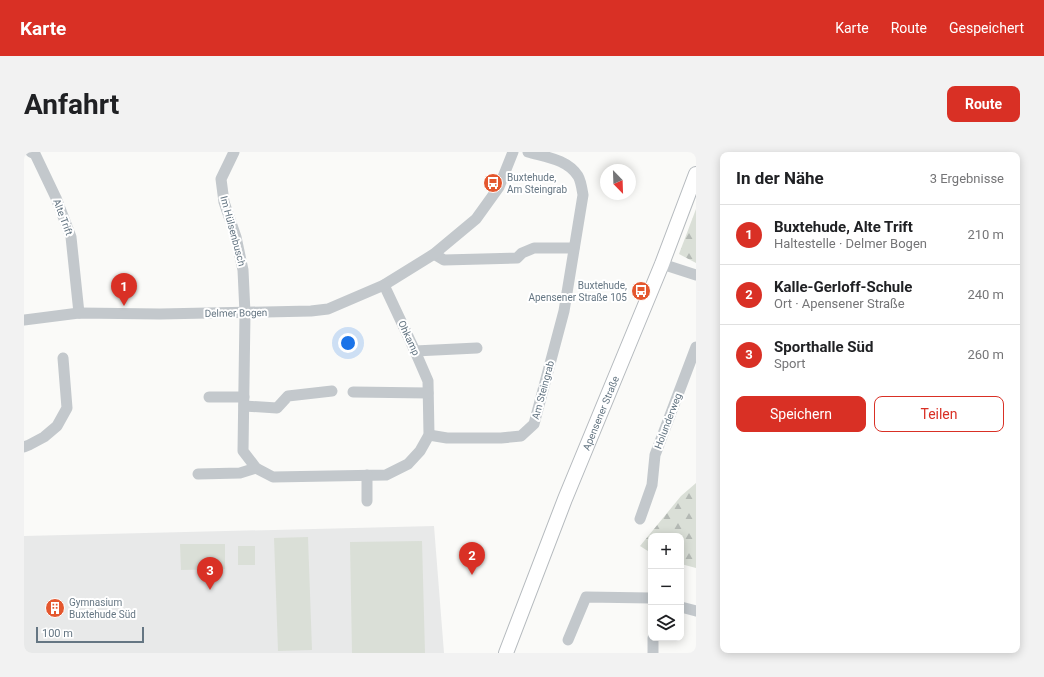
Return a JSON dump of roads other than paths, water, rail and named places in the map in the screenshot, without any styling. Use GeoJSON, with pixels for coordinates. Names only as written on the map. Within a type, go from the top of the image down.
{"type":"FeatureCollection","features":[{"type":"Feature","properties":{"kind":"main road","name":"Apensener Straße"},"geometry":{"type":"LineString","coordinates":[[506,653],[565,499],[662,264],[696,174]]}},
{"type":"Feature","properties":{"kind":"street","name":"Alte Trift"},"geometry":{"type":"LineString","coordinates":[[31,152],[35,154],[56,198],[71,237],[79,313]]}},
{"type":"Feature","properties":{"kind":"street","name":"Im Hülsenbusch"},"geometry":{"type":"LineString","coordinates":[[234,152],[221,179],[224,202],[236,237],[243,270],[245,313]]}},
{"type":"Feature","properties":{"kind":"street","name":"Delmer Bogen"},"geometry":{"type":"LineString","coordinates":[[24,320],[79,313],[245,313],[328,309],[384,285],[434,254],[476,219],[499,187],[513,152]]}},
{"type":"Feature","properties":{"kind":"street","name":"Am Steingrab"},"geometry":{"type":"LineString","coordinates":[[429,435],[447,438],[501,438],[521,436],[534,424],[564,311],[583,195],[578,177],[568,165],[554,159],[528,152]]}},
{"type":"Feature","properties":{"kind":"street"},"geometry":{"type":"LineString","coordinates":[[434,254],[444,260],[482,260],[517,258],[522,253],[534,248],[574,248]]}},
{"type":"Feature","properties":{"kind":"street"},"geometry":{"type":"LineString","coordinates":[[662,264],[696,275]]}},
{"type":"Feature","properties":{"kind":"street","name":"Ohkamp"},"geometry":{"type":"LineString","coordinates":[[384,285],[428,381],[429,435]]}},
{"type":"Feature","properties":{"kind":"street"},"geometry":{"type":"LineString","coordinates":[[245,313],[243,450],[256,468],[273,477],[386,475],[408,464],[420,451],[429,435]]}},
{"type":"Feature","properties":{"kind":"street","name":"Holunderweg"},"geometry":{"type":"LineString","coordinates":[[640,519],[652,485],[655,455],[696,347]]}},
{"type":"Feature","properties":{"kind":"street"},"geometry":{"type":"LineString","coordinates":[[415,351],[476,348]]}},
{"type":"Feature","properties":{"kind":"street"},"geometry":{"type":"LineString","coordinates":[[24,447],[44,437],[57,426],[67,408],[63,358]]}},
{"type":"Feature","properties":{"kind":"street"},"geometry":{"type":"LineString","coordinates":[[209,397],[244,401],[277,408],[288,396],[332,391]]}},
{"type":"Feature","properties":{"kind":"street"},"geometry":{"type":"LineString","coordinates":[[353,392],[428,393]]}},
{"type":"Feature","properties":{"kind":"street"},"geometry":{"type":"LineString","coordinates":[[198,474],[240,473],[256,468]]}},
{"type":"Feature","properties":{"kind":"street"},"geometry":{"type":"LineString","coordinates":[[367,475],[367,501]]}},
{"type":"Feature","properties":{"kind":"street"},"geometry":{"type":"LineString","coordinates":[[568,640],[586,597],[648,598]]}},
{"type":"Feature","properties":{"kind":"street"},"geometry":{"type":"LineString","coordinates":[[684,607],[696,611]]}},
{"type":"Feature","properties":{"kind":"street"},"geometry":{"type":"LineString","coordinates":[[653,641],[653,653]]}},
{"type":"Feature","properties":{"kind":"place","name":"Buxtehude, Am Steingrab"},"geometry":{"type":"Point","coordinates":[493,183]}},
{"type":"Feature","properties":{"kind":"place","name":"Buxtehude, Apensener Straße 105"},"geometry":{"type":"Point","coordinates":[641,291]}},
{"type":"Feature","properties":{"kind":"place","name":"Buxtehude, Alte Trift"},"geometry":{"type":"Point","coordinates":[124,306]}},
{"type":"Feature","properties":{"kind":"place","name":"Kalle-Gerloff-Schule"},"geometry":{"type":"Point","coordinates":[472,575]}},
{"type":"Feature","properties":{"kind":"place","name":"Sporthalle Süd"},"geometry":{"type":"Point","coordinates":[210,590]}},
{"type":"Feature","properties":{"kind":"place","name":"Gymnasium Buxtehude Süd"},"geometry":{"type":"Point","coordinates":[55,608]}}]}
